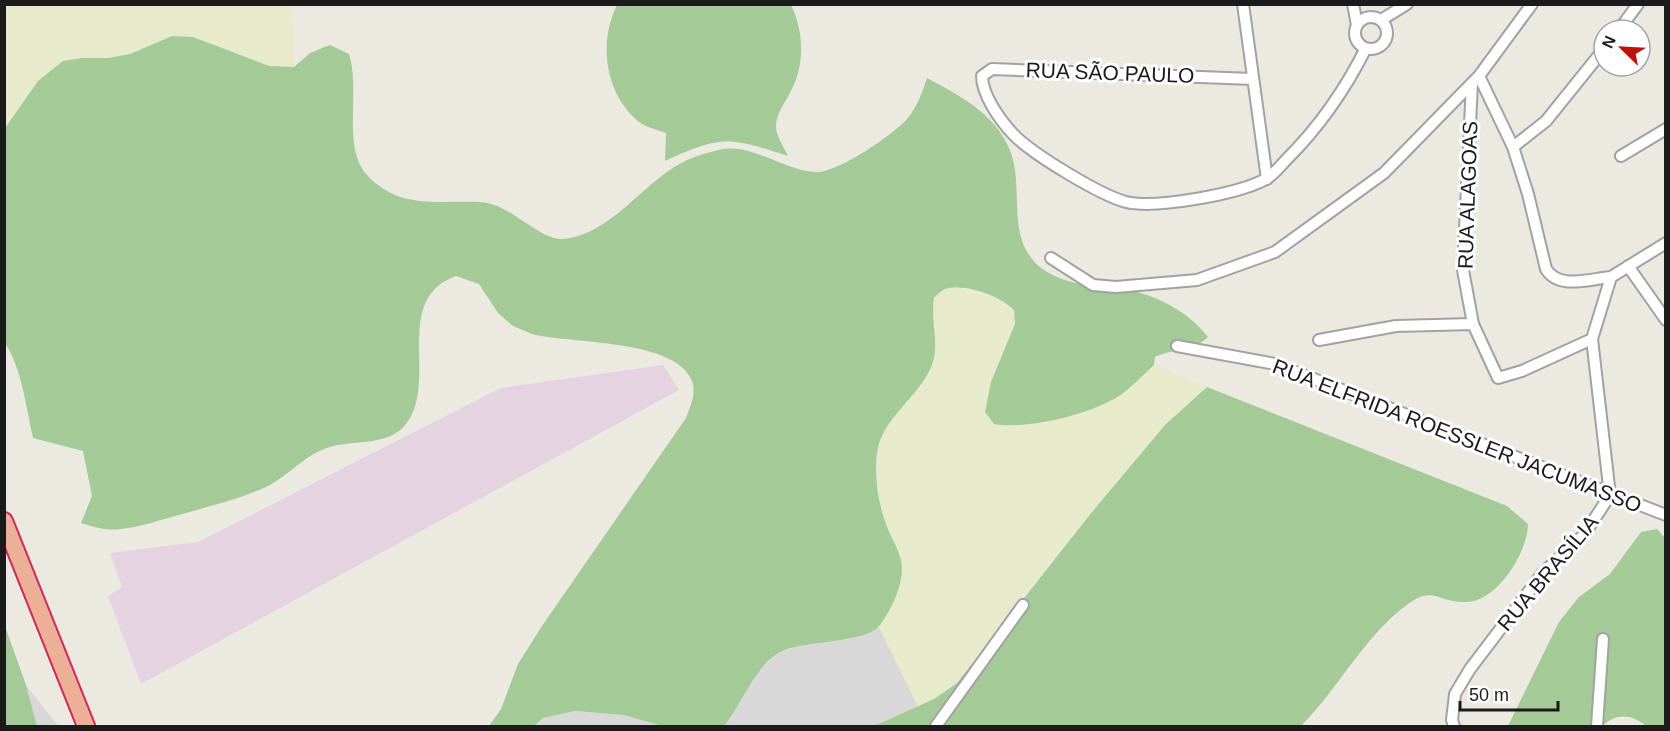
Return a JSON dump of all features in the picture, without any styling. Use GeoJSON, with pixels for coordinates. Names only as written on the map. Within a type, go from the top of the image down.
{"type":"FeatureCollection","features":[{"type":"Feature","properties":{"kind":"highway"},"geometry":{"type":"LineString","coordinates":[[4,521],[86,726]]}},
{"type":"Feature","properties":{"kind":"street"},"geometry":{"type":"LineString","coordinates":[[1243,4],[1267,179]]}},
{"type":"Feature","properties":{"kind":"street"},"geometry":{"type":"LineString","coordinates":[[1353,4],[1357,26],[1355,36],[1366,48],[1378,48],[1386,40],[1387,29],[1381,20]]}},
{"type":"Feature","properties":{"kind":"street"},"geometry":{"type":"LineString","coordinates":[[1357,26],[1365,18],[1381,20],[1407,4]]}},
{"type":"Feature","properties":{"kind":"street"},"geometry":{"type":"LineString","coordinates":[[1051,258],[1093,285],[1116,287],[1197,280],[1275,252],[1384,173],[1476,80],[1532,4]]}},
{"type":"Feature","properties":{"kind":"street"},"geometry":{"type":"LineString","coordinates":[[1628,18],[1638,4]]}},
{"type":"Feature","properties":{"kind":"street"},"geometry":{"type":"LineString","coordinates":[[1267,179],[1312,134],[1350,81],[1366,48]]}},
{"type":"Feature","properties":{"kind":"street"},"geometry":{"type":"LineString","coordinates":[[1513,147],[1546,121],[1592,64]]}},
{"type":"Feature","properties":{"kind":"street","name":"RUA SÃO PAULO"},"geometry":{"type":"LineString","coordinates":[[1253,79],[992,69],[982,76],[982,89],[1013,134],[1028,147],[1106,195],[1128,202],[1152,204],[1242,190],[1267,179]]}},
{"type":"Feature","properties":{"kind":"street"},"geometry":{"type":"LineString","coordinates":[[1476,80],[1513,147],[1528,194],[1546,269],[1551,278],[1562,282],[1611,277],[1665,243]]}},
{"type":"Feature","properties":{"kind":"street","name":"RUA ALAGOAS"},"geometry":{"type":"LineString","coordinates":[[1476,80],[1463,270],[1473,324],[1498,378],[1522,371],[1592,339]]}},
{"type":"Feature","properties":{"kind":"street"},"geometry":{"type":"LineString","coordinates":[[1621,156],[1665,129]]}},
{"type":"Feature","properties":{"kind":"street"},"geometry":{"type":"LineString","coordinates":[[1628,266],[1665,320]]}},
{"type":"Feature","properties":{"kind":"street"},"geometry":{"type":"LineString","coordinates":[[1592,339],[1611,277]]}},
{"type":"Feature","properties":{"kind":"street"},"geometry":{"type":"LineString","coordinates":[[1319,340],[1396,326],[1473,324]]}},
{"type":"Feature","properties":{"kind":"street","name":"RUA BRASÍLIA"},"geometry":{"type":"LineString","coordinates":[[1454,726],[1452,720],[1455,694],[1470,669],[1542,574],[1584,535],[1610,495],[1592,339]]}},
{"type":"Feature","properties":{"kind":"street","name":"RUA ELFRIDA ROESSLER JACUMASSO"},"geometry":{"type":"LineString","coordinates":[[1177,346],[1275,364],[1665,515]]}},
{"type":"Feature","properties":{"kind":"street"},"geometry":{"type":"LineString","coordinates":[[936,726],[1023,605]]}},
{"type":"Feature","properties":{"kind":"street"},"geometry":{"type":"LineString","coordinates":[[1597,726],[1603,639]]}},
{"type":"Feature","properties":{"kind":"shaded area"},"geometry":{"type":"Polygon","coordinates":[[[663,365],[679,390],[141,684],[108,596],[122,587],[110,553],[198,542],[501,388],[663,365]]]}},
{"type":"Feature","properties":{"kind":"shaded area"},"geometry":{"type":"Polygon","coordinates":[[[879,627],[918,706],[874,726],[724,726],[757,673],[778,653],[799,646],[848,639],[879,627]]]}},
{"type":"Feature","properties":{"kind":"shaded area"},"geometry":{"type":"Polygon","coordinates":[[[26,685],[58,726],[37,726],[26,685]]]}},
{"type":"Feature","properties":{"kind":"shaded area"},"geometry":{"type":"Polygon","coordinates":[[[575,711],[624,715],[662,726],[534,726],[543,718],[575,711]]]}},
{"type":"Feature","properties":{"kind":"green space"},"geometry":{"type":"Polygon","coordinates":[[[5,5],[289,5],[294,34],[294,67],[269,66],[193,37],[172,36],[130,54],[63,61],[38,81],[5,130],[5,5]]]}},
{"type":"Feature","properties":{"kind":"green space"},"geometry":{"type":"Polygon","coordinates":[[[617,5],[791,5],[798,26],[801,59],[796,81],[776,125],[778,137],[788,156],[752,145],[726,142],[700,147],[665,161],[666,133],[639,122],[619,97],[612,83],[608,67],[608,35],[617,5]]]}},
{"type":"Feature","properties":{"kind":"green space"},"geometry":{"type":"Polygon","coordinates":[[[172,36],[193,37],[269,66],[294,67],[310,53],[330,45],[349,54],[353,85],[355,150],[368,176],[380,187],[406,199],[491,204],[502,208],[545,234],[564,239],[595,229],[673,168],[707,153],[731,149],[743,150],[791,167],[815,172],[836,167],[877,143],[900,126],[916,105],[927,78],[974,106],[985,115],[1002,136],[1014,163],[1017,211],[1022,241],[1029,255],[1040,267],[1050,274],[1072,282],[1132,291],[1153,297],[1184,314],[1208,337],[1190,347],[1155,357],[1154,365],[1128,389],[1107,403],[1041,423],[994,424],[985,412],[991,382],[1015,324],[1014,310],[1000,300],[982,292],[963,288],[945,289],[934,298],[935,349],[932,365],[919,388],[886,429],[877,453],[876,480],[881,507],[902,565],[900,585],[895,599],[880,625],[861,636],[800,646],[777,654],[760,670],[724,726],[662,726],[624,715],[575,711],[543,718],[534,726],[489,726],[501,709],[518,664],[542,626],[686,418],[693,398],[690,377],[679,365],[641,349],[532,334],[513,326],[498,313],[479,284],[456,276],[437,287],[426,301],[419,339],[417,400],[410,418],[403,428],[394,434],[373,441],[338,445],[319,451],[270,485],[214,505],[121,529],[105,529],[81,523],[92,496],[83,451],[33,438],[16,364],[5,343],[5,128],[38,81],[63,61],[130,54],[172,36]]]}},
{"type":"Feature","properties":{"kind":"green space"},"geometry":{"type":"Polygon","coordinates":[[[960,288],[982,293],[1007,303],[1014,310],[1015,324],[1008,344],[1011,427],[1101,406],[1121,395],[1154,365],[1207,387],[1165,425],[1007,616],[966,674],[934,699],[918,706],[879,627],[899,591],[898,551],[886,525],[877,490],[877,452],[883,432],[896,414],[934,298],[945,289],[960,288]]]}},
{"type":"Feature","properties":{"kind":"green space"},"geometry":{"type":"Polygon","coordinates":[[[1207,387],[1507,506],[1528,524],[1527,535],[1517,560],[1500,584],[1479,599],[1467,602],[1427,595],[1411,602],[1399,611],[1372,638],[1326,698],[1301,726],[874,726],[934,699],[957,683],[1092,512],[1165,425],[1207,387]]]}},
{"type":"Feature","properties":{"kind":"green space"},"geometry":{"type":"Polygon","coordinates":[[[1657,529],[1666,539],[1665,726],[1646,726],[1629,717],[1619,717],[1602,726],[1508,726],[1559,622],[1579,597],[1610,574],[1641,532],[1657,529]]]}},
{"type":"Feature","properties":{"kind":"green space"},"geometry":{"type":"Polygon","coordinates":[[[5,626],[26,685],[37,726],[5,726],[5,626]]]}}]}
